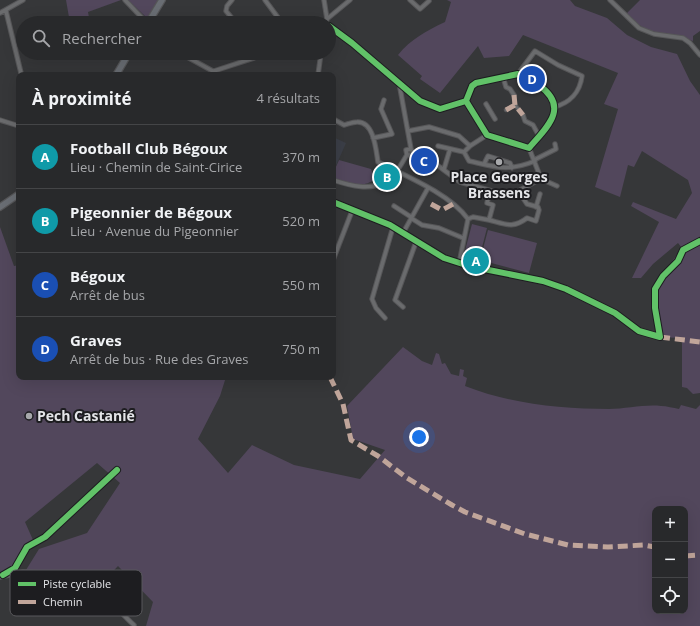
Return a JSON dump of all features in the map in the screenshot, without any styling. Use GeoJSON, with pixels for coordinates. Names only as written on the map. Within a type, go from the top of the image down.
{"type":"FeatureCollection","features":[{"type":"Feature","properties":{"kind":"main road"},"geometry":{"type":"LineString","coordinates":[[152,16],[162,0]]}},
{"type":"Feature","properties":{"kind":"main road"},"geometry":{"type":"LineString","coordinates":[[118,72],[125,60]]}},
{"type":"Feature","properties":{"kind":"main road"},"geometry":{"type":"LineString","coordinates":[[0,207],[16,196]]}},
{"type":"Feature","properties":{"kind":"street"},"geometry":{"type":"LineString","coordinates":[[0,13],[6,11],[23,0]]}},
{"type":"Feature","properties":{"kind":"street"},"geometry":{"type":"LineString","coordinates":[[124,0],[140,16]]}},
{"type":"Feature","properties":{"kind":"street"},"geometry":{"type":"LineString","coordinates":[[230,16],[226,11],[227,6],[232,0]]}},
{"type":"Feature","properties":{"kind":"street"},"geometry":{"type":"LineString","coordinates":[[324,0],[325,16]]}},
{"type":"Feature","properties":{"kind":"street"},"geometry":{"type":"LineString","coordinates":[[333,16],[350,0]]}},
{"type":"Feature","properties":{"kind":"street"},"geometry":{"type":"LineString","coordinates":[[410,0],[420,9],[429,1]]}},
{"type":"Feature","properties":{"kind":"street"},"geometry":{"type":"LineString","coordinates":[[610,0],[639,28],[654,34],[683,38],[690,43],[700,55]]}},
{"type":"Feature","properties":{"kind":"street"},"geometry":{"type":"LineString","coordinates":[[267,1],[277,16]]}},
{"type":"Feature","properties":{"kind":"street"},"geometry":{"type":"LineString","coordinates":[[6,11],[16,52]]}},
{"type":"Feature","properties":{"kind":"street"},"geometry":{"type":"LineString","coordinates":[[336,31],[420,101],[440,109],[466,101]]}},
{"type":"Feature","properties":{"kind":"street"},"geometry":{"type":"LineString","coordinates":[[518,74],[535,51],[558,65],[582,76],[573,97],[563,105],[554,107]]}},
{"type":"Feature","properties":{"kind":"street"},"geometry":{"type":"LineString","coordinates":[[18,60],[21,72]]}},
{"type":"Feature","properties":{"kind":"street"},"geometry":{"type":"LineString","coordinates":[[193,60],[214,71],[246,60]]}},
{"type":"Feature","properties":{"kind":"street"},"geometry":{"type":"LineString","coordinates":[[318,72],[320,60]]}},
{"type":"Feature","properties":{"kind":"street"},"geometry":{"type":"LineString","coordinates":[[466,101],[472,86],[476,83],[503,77],[518,74],[539,85],[551,97],[554,107],[554,118],[529,148]]}},
{"type":"Feature","properties":{"kind":"street"},"geometry":{"type":"LineString","coordinates":[[503,77],[506,87],[510,89],[514,95],[516,106],[523,115],[525,121],[533,125],[539,136]]}},
{"type":"Feature","properties":{"kind":"street"},"geometry":{"type":"LineString","coordinates":[[402,85],[400,88],[413,154]]}},
{"type":"Feature","properties":{"kind":"street"},"geometry":{"type":"LineString","coordinates":[[373,138],[389,136],[392,134],[380,109],[384,100]]}},
{"type":"Feature","properties":{"kind":"street"},"geometry":{"type":"LineString","coordinates":[[466,101],[487,134],[529,148]]}},
{"type":"Feature","properties":{"kind":"street"},"geometry":{"type":"LineString","coordinates":[[486,104],[495,119]]}},
{"type":"Feature","properties":{"kind":"street"},"geometry":{"type":"LineString","coordinates":[[506,110],[516,106]]}},
{"type":"Feature","properties":{"kind":"street"},"geometry":{"type":"LineString","coordinates":[[0,120],[16,125]]}},
{"type":"Feature","properties":{"kind":"street"},"geometry":{"type":"LineString","coordinates":[[336,121],[344,125],[358,122],[362,123],[371,131],[378,162],[455,203],[468,219]]}},
{"type":"Feature","properties":{"kind":"street"},"geometry":{"type":"LineString","coordinates":[[408,131],[428,127],[459,136],[470,146]]}},
{"type":"Feature","properties":{"kind":"street"},"geometry":{"type":"LineString","coordinates":[[464,152],[487,134]]}},
{"type":"Feature","properties":{"kind":"street"},"geometry":{"type":"LineString","coordinates":[[438,146],[464,152],[469,161],[500,169],[517,167],[534,161],[553,152],[556,149],[555,144]]}},
{"type":"Feature","properties":{"kind":"street"},"geometry":{"type":"LineString","coordinates":[[529,148],[539,178],[556,186]]}},
{"type":"Feature","properties":{"kind":"street"},"geometry":{"type":"LineString","coordinates":[[336,181],[354,187],[364,187],[388,181],[407,155],[406,150],[411,149]]}},
{"type":"Feature","properties":{"kind":"street"},"geometry":{"type":"LineString","coordinates":[[444,169],[450,149]]}},
{"type":"Feature","properties":{"kind":"street"},"geometry":{"type":"LineString","coordinates":[[407,155],[413,154],[444,169],[460,182],[510,196],[519,192],[539,178]]}},
{"type":"Feature","properties":{"kind":"street"},"geometry":{"type":"LineString","coordinates":[[484,164],[488,156],[510,163],[512,168]]}},
{"type":"Feature","properties":{"kind":"street"},"geometry":{"type":"LineString","coordinates":[[403,233],[428,188]]}},
{"type":"Feature","properties":{"kind":"street"},"geometry":{"type":"LineString","coordinates":[[489,220],[493,205],[487,203],[490,191]]}},
{"type":"Feature","properties":{"kind":"street"},"geometry":{"type":"LineString","coordinates":[[468,219],[473,217],[512,226],[518,225],[527,218],[536,221],[539,210],[536,207],[527,204],[519,192]]}},
{"type":"Feature","properties":{"kind":"street"},"geometry":{"type":"LineString","coordinates":[[536,207],[540,194]]}},
{"type":"Feature","properties":{"kind":"street"},"geometry":{"type":"LineString","coordinates":[[336,203],[393,227],[435,254],[459,264],[543,282],[566,289],[615,313],[640,330],[660,337],[655,308],[656,290],[663,276],[678,260],[684,250],[700,240]]}},
{"type":"Feature","properties":{"kind":"street"},"geometry":{"type":"LineString","coordinates":[[394,206],[422,225],[439,228],[463,238]]}},
{"type":"Feature","properties":{"kind":"street"},"geometry":{"type":"LineString","coordinates":[[336,252],[352,210]]}},
{"type":"Feature","properties":{"kind":"street"},"geometry":{"type":"LineString","coordinates":[[459,264],[468,219]]}},
{"type":"Feature","properties":{"kind":"street"},"geometry":{"type":"LineString","coordinates":[[385,318],[376,308],[372,299],[393,227]]}},
{"type":"Feature","properties":{"kind":"street"},"geometry":{"type":"LineString","coordinates":[[403,307],[395,300],[416,242]]}},
{"type":"Feature","properties":{"kind":"street"},"geometry":{"type":"LineString","coordinates":[[12,570],[15,568],[27,547],[45,537],[117,470]]}},
{"type":"Feature","properties":{"kind":"street"},"geometry":{"type":"LineString","coordinates":[[123,616],[134,625]]}},
{"type":"Feature","properties":{"kind":"shaded area"},"geometry":{"type":"Polygon","coordinates":[[[66,0],[121,0],[88,12],[89,16],[69,16],[66,0]]]}},
{"type":"Feature","properties":{"kind":"shaded area"},"geometry":{"type":"Polygon","coordinates":[[[128,0],[158,0],[148,16],[145,16],[128,0]]]}},
{"type":"Feature","properties":{"kind":"shaded area"},"geometry":{"type":"Polygon","coordinates":[[[447,0],[570,0],[575,6],[607,18],[627,35],[651,47],[677,54],[690,81],[700,95],[700,393],[693,394],[687,388],[682,387],[682,343],[680,338],[660,337],[655,300],[658,280],[682,248],[678,243],[653,264],[641,278],[632,278],[659,222],[631,206],[633,202],[676,219],[692,193],[688,180],[642,151],[634,167],[628,165],[620,197],[595,187],[618,109],[604,104],[618,73],[523,35],[509,56],[484,58],[478,46],[440,93],[420,79],[422,76],[398,55],[408,44],[419,36],[445,22],[451,2],[447,0]]]}},
{"type":"Feature","properties":{"kind":"shaded area"},"geometry":{"type":"Polygon","coordinates":[[[640,0],[700,0],[700,31],[693,36],[693,41],[646,29],[626,14],[640,0]]]}},
{"type":"Feature","properties":{"kind":"shaded area"},"geometry":{"type":"Polygon","coordinates":[[[336,138],[346,143],[336,166],[336,138]]]}},
{"type":"Feature","properties":{"kind":"shaded area"},"geometry":{"type":"Polygon","coordinates":[[[339,160],[371,169],[375,179],[360,185],[336,179],[336,167],[339,160]]]}},
{"type":"Feature","properties":{"kind":"shaded area"},"geometry":{"type":"Polygon","coordinates":[[[472,224],[487,228],[480,255],[465,251],[472,224]]]}},
{"type":"Feature","properties":{"kind":"shaded area"},"geometry":{"type":"Polygon","coordinates":[[[0,227],[14,266],[16,266],[16,380],[225,380],[220,396],[198,439],[228,473],[252,445],[294,465],[360,479],[385,450],[353,439],[347,406],[403,347],[422,361],[432,365],[436,353],[439,354],[442,364],[445,363],[451,374],[459,376],[460,369],[464,370],[463,376],[467,378],[465,386],[518,401],[591,409],[666,406],[679,409],[681,405],[696,409],[700,405],[700,626],[146,626],[153,602],[142,591],[142,570],[122,570],[118,566],[114,570],[26,570],[39,549],[87,533],[120,483],[97,463],[25,522],[33,540],[10,570],[0,573],[0,227]]]}},
{"type":"Feature","properties":{"kind":"shaded area"},"geometry":{"type":"Polygon","coordinates":[[[488,230],[537,243],[529,273],[480,260],[488,230]]]}},
{"type":"Feature","properties":{"kind":"marked path"},"geometry":{"type":"LineString","coordinates":[[514,95],[515,105],[523,115]]}},
{"type":"Feature","properties":{"kind":"marked path"},"geometry":{"type":"LineString","coordinates":[[506,110],[515,105]]}},
{"type":"Feature","properties":{"kind":"marked path"},"geometry":{"type":"LineString","coordinates":[[431,204],[442,210],[455,203]]}},
{"type":"Feature","properties":{"kind":"marked path"},"geometry":{"type":"LineString","coordinates":[[660,337],[700,342]]}},
{"type":"Feature","properties":{"kind":"marked path"},"geometry":{"type":"LineString","coordinates":[[331,380],[343,404],[351,440],[378,456],[407,478],[465,512],[525,534],[568,545],[608,547],[644,545],[652,546]]}},
{"type":"Feature","properties":{"kind":"marked path"},"geometry":{"type":"LineString","coordinates":[[688,556],[700,555]]}},
{"type":"Feature","properties":{"kind":"cycle path"},"geometry":{"type":"LineString","coordinates":[[336,31],[420,101],[440,109],[466,101]]}},
{"type":"Feature","properties":{"kind":"cycle path"},"geometry":{"type":"LineString","coordinates":[[518,74],[540,86],[549,94],[553,102],[554,110],[552,118],[529,148],[487,135],[466,101],[472,86],[476,83],[518,74]]}},
{"type":"Feature","properties":{"kind":"cycle path"},"geometry":{"type":"LineString","coordinates":[[336,203],[390,225],[444,258],[469,266],[543,281],[566,289],[615,313],[639,331],[660,337],[655,308],[655,289],[663,276],[678,261],[683,250],[700,241]]}},
{"type":"Feature","properties":{"kind":"cycle path"},"geometry":{"type":"LineString","coordinates":[[12,570],[15,568],[27,547],[45,537],[117,470]]}},
{"type":"Feature","properties":{"kind":"cycle path"},"geometry":{"type":"LineString","coordinates":[[3,575],[10,571]]}},
{"type":"Feature","properties":{"kind":"place","name":"Graves"},"geometry":{"type":"Point","coordinates":[532,79]}},
{"type":"Feature","properties":{"kind":"place","name":"Bégoux"},"geometry":{"type":"Point","coordinates":[424,161]}},
{"type":"Feature","properties":{"kind":"place","name":"Place Georges Brassens"},"geometry":{"type":"Point","coordinates":[499,162]}},
{"type":"Feature","properties":{"kind":"place","name":"Pigeonnier de Bégoux"},"geometry":{"type":"Point","coordinates":[387,177]}},
{"type":"Feature","properties":{"kind":"place","name":"Football Club Bégoux"},"geometry":{"type":"Point","coordinates":[476,261]}},
{"type":"Feature","properties":{"kind":"place","name":"Pech Castanié"},"geometry":{"type":"Point","coordinates":[29,416]}}]}
